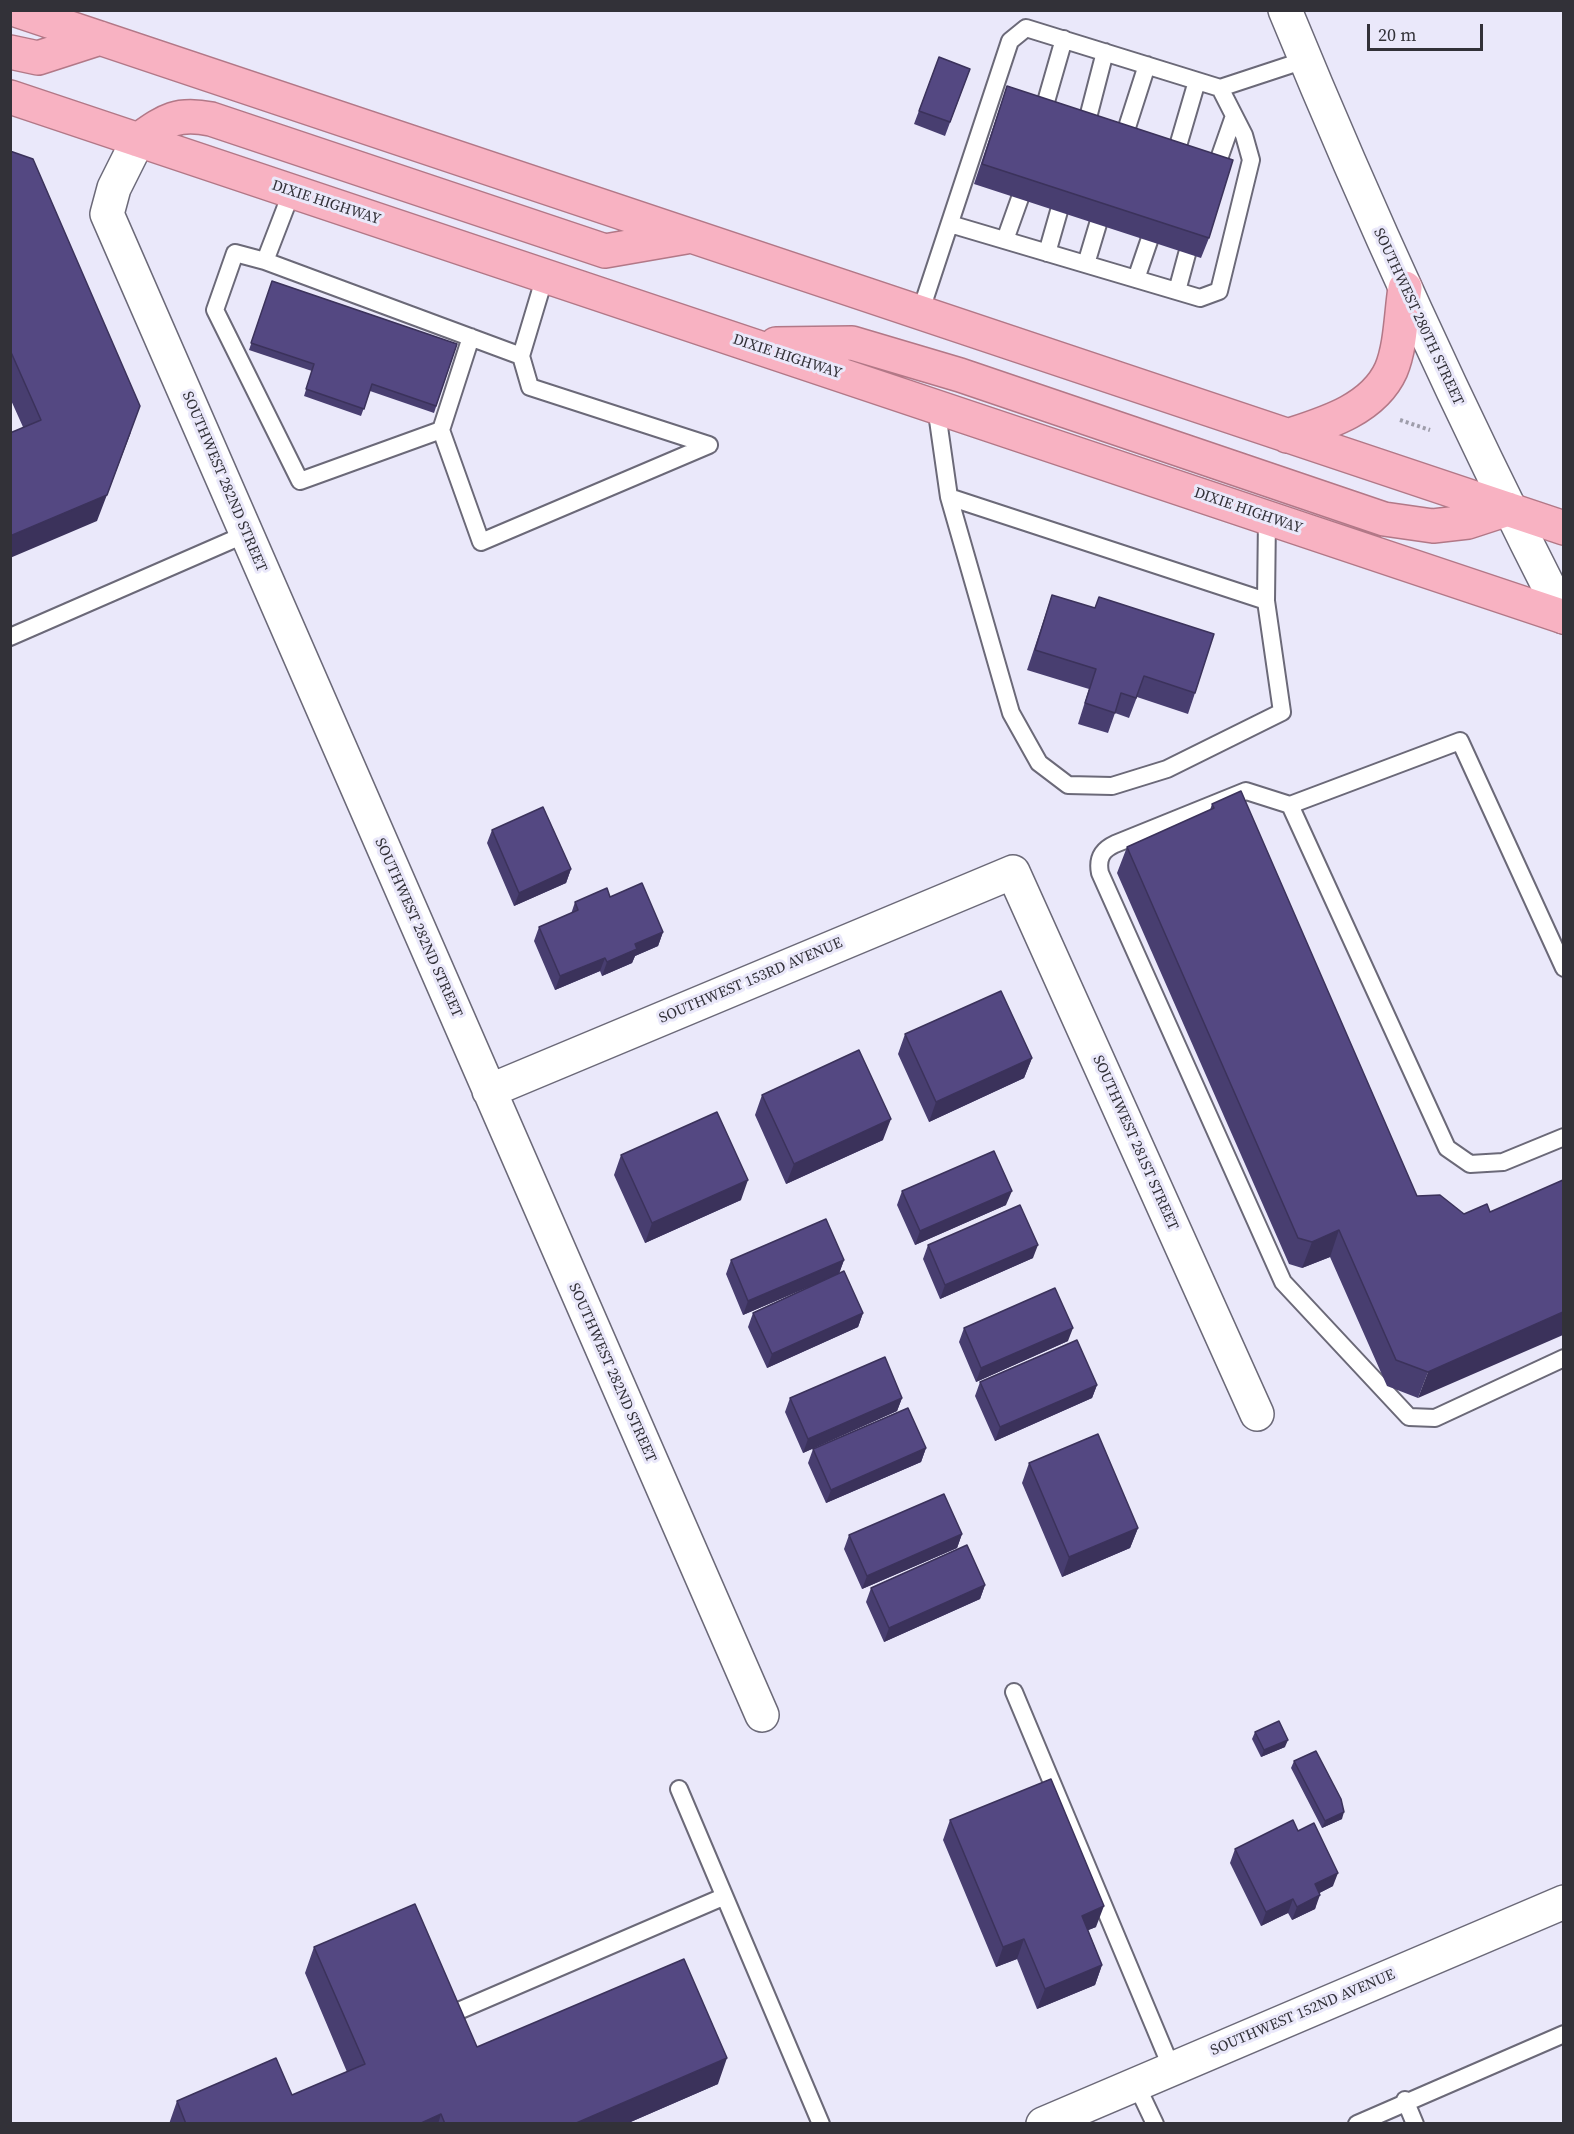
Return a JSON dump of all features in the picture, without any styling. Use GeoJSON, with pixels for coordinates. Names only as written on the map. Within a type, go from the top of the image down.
{"type":"FeatureCollection","features":[{"type":"Feature","properties":{"kind":"highway"},"geometry":{"type":"LineString","coordinates":[[16,10],[1563,528]]}},
{"type":"Feature","properties":{"kind":"highway"},"geometry":{"type":"LineString","coordinates":[[10,52],[38,58],[100,38]]}},
{"type":"Feature","properties":{"kind":"highway","name":"DIXIE HIGHWAY"},"geometry":{"type":"LineString","coordinates":[[10,97],[1563,617]]}},
{"type":"Feature","properties":{"kind":"highway"},"geometry":{"type":"LineString","coordinates":[[138,140],[163,123],[190,115],[605,251],[691,236]]}},
{"type":"Feature","properties":{"kind":"highway"},"geometry":{"type":"LineString","coordinates":[[1287,436],[1330,423],[1357,407],[1375,391],[1390,371],[1398,343],[1405,288]]}},
{"type":"Feature","properties":{"kind":"highway"},"geometry":{"type":"LineString","coordinates":[[750,345],[852,343],[960,375],[1384,519],[1432,526],[1467,522],[1508,509]]}},
{"type":"Feature","properties":{"kind":"street","name":"SOUTHWEST 280TH STREET"},"geometry":{"type":"LineString","coordinates":[[1285,10],[1405,288],[1508,509],[1563,617]]}},
{"type":"Feature","properties":{"kind":"street","name":"SOUTHWEST 282ND STREET"},"geometry":{"type":"LineString","coordinates":[[138,140],[114,188],[107,214],[762,1714]]}},
{"type":"Feature","properties":{"kind":"street","name":"SOUTHWEST 153RD AVENUE"},"geometry":{"type":"LineString","coordinates":[[489,1091],[1013,872]]}},
{"type":"Feature","properties":{"kind":"street","name":"SOUTHWEST 281ST STREET"},"geometry":{"type":"LineString","coordinates":[[1013,872],[1257,1414]]}},
{"type":"Feature","properties":{"kind":"street","name":"SOUTHWEST 152ND AVENUE"},"geometry":{"type":"LineString","coordinates":[[1043,2124],[1563,1902]]}},
{"type":"Feature","properties":{"kind":"lane"},"geometry":{"type":"LineString","coordinates":[[920,313],[1010,41],[1026,28],[1220,88],[1305,60]]}},
{"type":"Feature","properties":{"kind":"lane"},"geometry":{"type":"LineString","coordinates":[[1041,120],[1064,39]]}},
{"type":"Feature","properties":{"kind":"lane"},"geometry":{"type":"LineString","coordinates":[[1084,134],[1105,52]]}},
{"type":"Feature","properties":{"kind":"lane"},"geometry":{"type":"LineString","coordinates":[[1121,146],[1147,65]]}},
{"type":"Feature","properties":{"kind":"lane"},"geometry":{"type":"LineString","coordinates":[[1173,163],[1197,81]]}},
{"type":"Feature","properties":{"kind":"lane"},"geometry":{"type":"LineString","coordinates":[[950,224],[1200,298],[1219,291],[1251,160],[1244,135],[1220,88]]}},
{"type":"Feature","properties":{"kind":"lane"},"geometry":{"type":"LineString","coordinates":[[1213,176],[1234,116]]}},
{"type":"Feature","properties":{"kind":"lane"},"geometry":{"type":"LineString","coordinates":[[264,261],[292,191]]}},
{"type":"Feature","properties":{"kind":"lane"},"geometry":{"type":"LineString","coordinates":[[1005,240],[1020,198]]}},
{"type":"Feature","properties":{"kind":"lane"},"geometry":{"type":"LineString","coordinates":[[1047,253],[1059,212]]}},
{"type":"Feature","properties":{"kind":"lane"},"geometry":{"type":"LineString","coordinates":[[1086,264],[1098,224]]}},
{"type":"Feature","properties":{"kind":"lane"},"geometry":{"type":"LineString","coordinates":[[1136,279],[1149,241]]}},
{"type":"Feature","properties":{"kind":"lane"},"geometry":{"type":"LineString","coordinates":[[441,430],[300,481],[215,310],[234,253],[264,261],[521,356]]}},
{"type":"Feature","properties":{"kind":"lane"},"geometry":{"type":"LineString","coordinates":[[1177,291],[1187,254]]}},
{"type":"Feature","properties":{"kind":"lane"},"geometry":{"type":"LineString","coordinates":[[471,337],[441,430],[481,542],[709,445],[530,387],[521,356],[545,276]]}},
{"type":"Feature","properties":{"kind":"lane"},"geometry":{"type":"LineString","coordinates":[[936,406],[949,497],[1011,713],[1039,763],[1068,785],[1112,786],[1167,769],[1282,712],[1266,601],[1267,518]]}},
{"type":"Feature","properties":{"kind":"lane"},"geometry":{"type":"LineString","coordinates":[[949,497],[1266,601]]}},
{"type":"Feature","properties":{"kind":"lane"},"geometry":{"type":"LineString","coordinates":[[10,637],[246,534]]}},
{"type":"Feature","properties":{"kind":"lane"},"geometry":{"type":"LineString","coordinates":[[1563,968],[1460,741],[1290,805],[1246,791],[1106,848],[1100,856],[1099,865],[1283,1282],[1410,1417],[1435,1418],[1563,1358]]}},
{"type":"Feature","properties":{"kind":"lane"},"geometry":{"type":"LineString","coordinates":[[1290,805],[1447,1148],[1470,1164],[1503,1162],[1563,1137]]}},
{"type":"Feature","properties":{"kind":"lane"},"geometry":{"type":"LineString","coordinates":[[1014,1692],[1172,2068]]}},
{"type":"Feature","properties":{"kind":"lane"},"geometry":{"type":"LineString","coordinates":[[679,1789],[821,2124]]}},
{"type":"Feature","properties":{"kind":"lane"},"geometry":{"type":"LineString","coordinates":[[456,2012],[723,1897]]}},
{"type":"Feature","properties":{"kind":"lane"},"geometry":{"type":"LineString","coordinates":[[1357,2124],[1405,2100],[1563,2034]]}},
{"type":"Feature","properties":{"kind":"lane"},"geometry":{"type":"LineString","coordinates":[[1136,2084],[1155,2124]]}},
{"type":"Feature","properties":{"kind":"lane"},"geometry":{"type":"LineString","coordinates":[[1405,2100],[1415,2124]]}},
{"type":"Feature","properties":{"kind":"path"},"geometry":{"type":"LineString","coordinates":[[1393,418],[1435,431]]}},
{"type":"Feature","properties":{"kind":"building"},"geometry":{"type":"Polygon","coordinates":[[[939,57],[970,69],[950,122],[919,111],[939,57]]]}},
{"type":"Feature","properties":{"kind":"building"},"geometry":{"type":"Polygon","coordinates":[[[1007,86],[1233,160],[1209,238],[982,164],[1007,86]]]}},
{"type":"Feature","properties":{"kind":"building"},"geometry":{"type":"Polygon","coordinates":[[[10,151],[33,159],[140,406],[107,495],[10,536],[10,433],[41,420],[10,350],[10,151]]]}},
{"type":"Feature","properties":{"kind":"building"},"geometry":{"type":"Polygon","coordinates":[[[272,281],[457,344],[436,406],[372,384],[364,409],[306,389],[314,364],[251,343],[272,281]]]}},
{"type":"Feature","properties":{"kind":"building"},"geometry":{"type":"Polygon","coordinates":[[[1052,595],[1095,608],[1099,597],[1214,634],[1195,693],[1144,676],[1136,698],[1121,693],[1115,713],[1085,703],[1096,669],[1035,650],[1052,595]]]}},
{"type":"Feature","properties":{"kind":"building"},"geometry":{"type":"Polygon","coordinates":[[[1241,791],[1417,1196],[1440,1195],[1464,1214],[1487,1204],[1490,1212],[1563,1180],[1563,1312],[1428,1372],[1396,1360],[1339,1230],[1312,1242],[1298,1238],[1127,847],[1214,808],[1212,804],[1241,791]]]}},
{"type":"Feature","properties":{"kind":"building"},"geometry":{"type":"Polygon","coordinates":[[[543,807],[571,869],[519,893],[492,830],[543,807]]]}},
{"type":"Feature","properties":{"kind":"building"},"geometry":{"type":"Polygon","coordinates":[[[642,883],[663,932],[635,944],[637,949],[607,962],[605,958],[560,976],[539,927],[578,910],[575,902],[607,888],[610,897],[642,883]]]}},
{"type":"Feature","properties":{"kind":"building"},"geometry":{"type":"Polygon","coordinates":[[[1001,991],[1032,1058],[936,1102],[905,1034],[1001,991]]]}},
{"type":"Feature","properties":{"kind":"building"},"geometry":{"type":"Polygon","coordinates":[[[859,1050],[891,1119],[794,1164],[762,1095],[859,1050]]]}},
{"type":"Feature","properties":{"kind":"building"},"geometry":{"type":"Polygon","coordinates":[[[717,1112],[748,1180],[652,1223],[621,1155],[717,1112]]]}},
{"type":"Feature","properties":{"kind":"building"},"geometry":{"type":"Polygon","coordinates":[[[994,1151],[1012,1191],[920,1231],[902,1191],[994,1151]]]}},
{"type":"Feature","properties":{"kind":"building"},"geometry":{"type":"Polygon","coordinates":[[[1020,1205],[1038,1245],[945,1285],[928,1245],[1020,1205]]]}},
{"type":"Feature","properties":{"kind":"building"},"geometry":{"type":"Polygon","coordinates":[[[826,1219],[844,1260],[748,1301],[731,1260],[826,1219]]]}},
{"type":"Feature","properties":{"kind":"building"},"geometry":{"type":"Polygon","coordinates":[[[844,1271],[863,1313],[772,1354],[753,1313],[844,1271]]]}},
{"type":"Feature","properties":{"kind":"building"},"geometry":{"type":"Polygon","coordinates":[[[1055,1288],[1073,1328],[981,1368],[964,1328],[1055,1288]]]}},
{"type":"Feature","properties":{"kind":"building"},"geometry":{"type":"Polygon","coordinates":[[[1077,1340],[1097,1385],[1000,1427],[980,1382],[1077,1340]]]}},
{"type":"Feature","properties":{"kind":"building"},"geometry":{"type":"Polygon","coordinates":[[[885,1357],[902,1398],[808,1439],[790,1398],[885,1357]]]}},
{"type":"Feature","properties":{"kind":"building"},"geometry":{"type":"Polygon","coordinates":[[[908,1408],[926,1448],[831,1490],[813,1449],[908,1408]]]}},
{"type":"Feature","properties":{"kind":"building"},"geometry":{"type":"Polygon","coordinates":[[[1098,1434],[1138,1528],[1069,1557],[1029,1463],[1098,1434]]]}},
{"type":"Feature","properties":{"kind":"building"},"geometry":{"type":"Polygon","coordinates":[[[944,1494],[962,1534],[867,1576],[849,1535],[944,1494]]]}},
{"type":"Feature","properties":{"kind":"building"},"geometry":{"type":"Polygon","coordinates":[[[967,1545],[985,1585],[889,1628],[871,1588],[967,1545]]]}},
{"type":"Feature","properties":{"kind":"building"},"geometry":{"type":"Polygon","coordinates":[[[1279,1721],[1288,1740],[1264,1750],[1255,1732],[1279,1721]]]}},
{"type":"Feature","properties":{"kind":"building"},"geometry":{"type":"Polygon","coordinates":[[[1316,1751],[1341,1799],[1344,1812],[1325,1821],[1294,1761],[1316,1751]]]}},
{"type":"Feature","properties":{"kind":"building"},"geometry":{"type":"Polygon","coordinates":[[[1051,1779],[1104,1906],[1082,1916],[1102,1965],[1045,1989],[1024,1939],[1003,1947],[950,1820],[1051,1779]]]}},
{"type":"Feature","properties":{"kind":"building"},"geometry":{"type":"Polygon","coordinates":[[[1293,1820],[1298,1831],[1314,1823],[1338,1873],[1315,1884],[1320,1895],[1297,1907],[1293,1899],[1266,1912],[1235,1849],[1293,1820]]]}},
{"type":"Feature","properties":{"kind":"building"},"geometry":{"type":"Polygon","coordinates":[[[415,1904],[477,2047],[684,1959],[727,2058],[574,2124],[445,2124],[441,2114],[419,2124],[186,2124],[177,2101],[276,2058],[292,2095],[365,2064],[314,1947],[415,1904]]]}}]}
